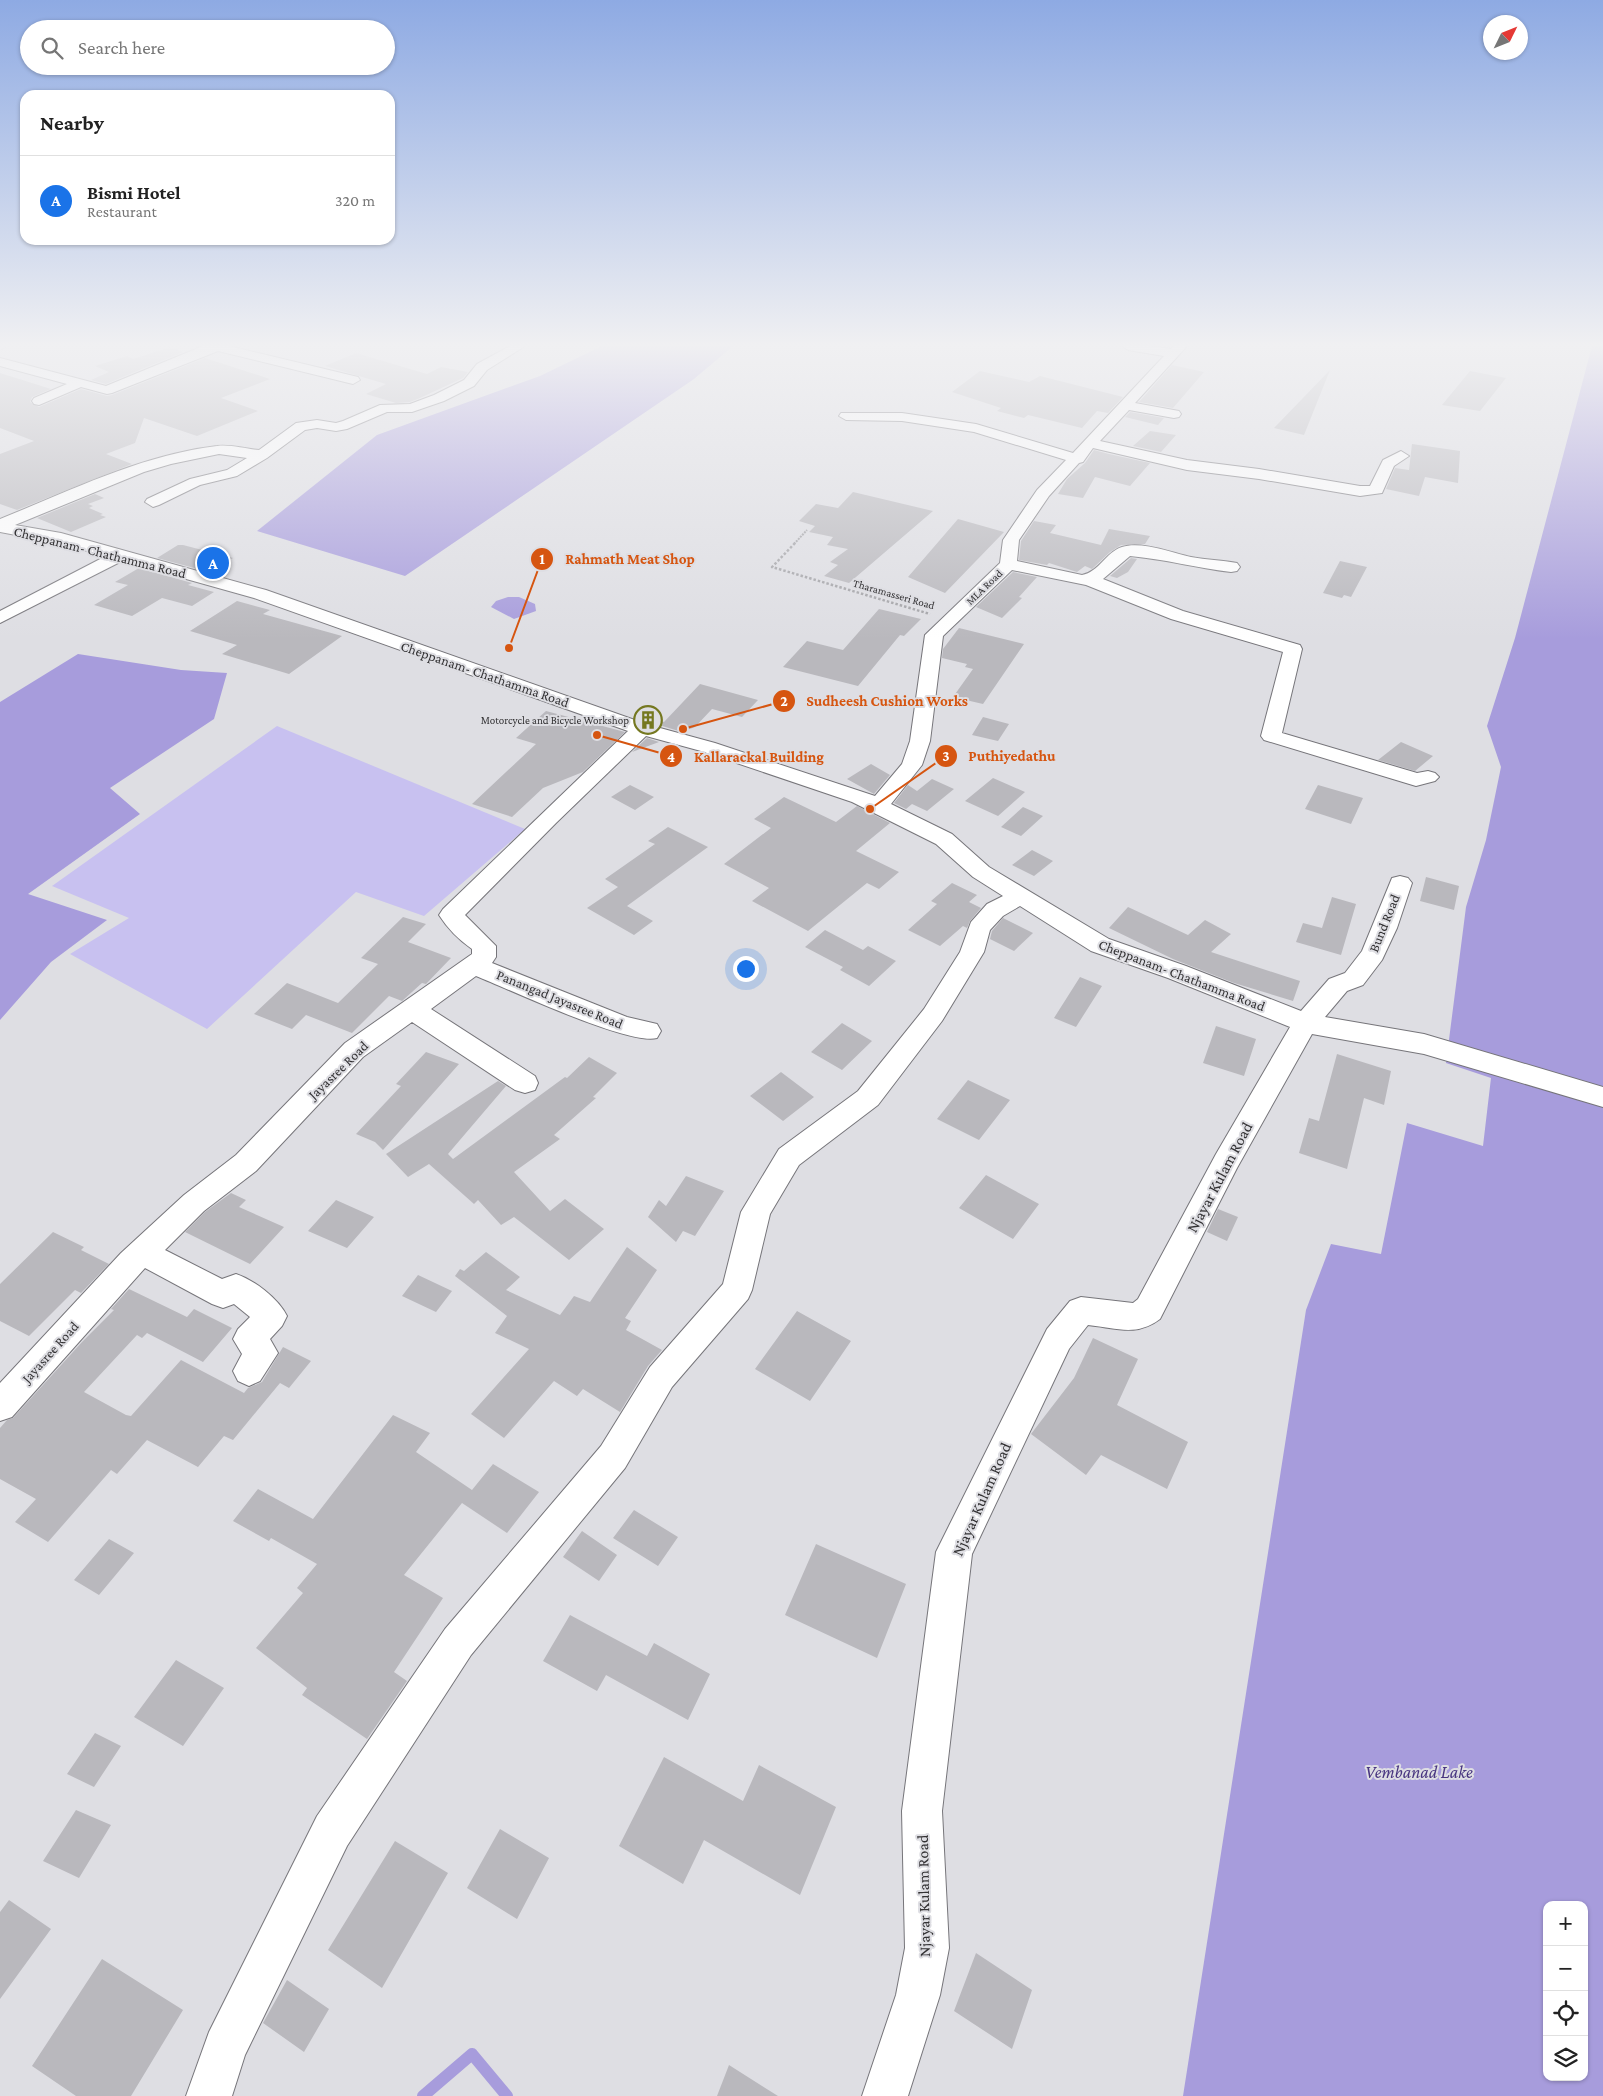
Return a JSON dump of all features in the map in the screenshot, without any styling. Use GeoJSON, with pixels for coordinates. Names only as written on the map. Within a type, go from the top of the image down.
{"type":"FeatureCollection","features":[{"type":"Feature","properties":{"kind":"street"},"geometry":{"type":"LineString","coordinates":[[153,502],[195,482],[232,472],[262,455],[277,444]]}},
{"type":"Feature","properties":{"kind":"street"},"geometry":{"type":"LineString","coordinates":[[1030,444],[1078,458]]}},
{"type":"Feature","properties":{"kind":"street","name":"MLA Road"},"geometry":{"type":"LineString","coordinates":[[878,806],[912,765],[920,741],[934,635],[1008,564],[1011,540],[1043,493],[1090,444]]}},
{"type":"Feature","properties":{"kind":"street"},"geometry":{"type":"LineString","coordinates":[[1095,444],[1186,465],[1259,474],[1360,491],[1376,490],[1388,463],[1401,456]]}},
{"type":"Feature","properties":{"kind":"street"},"geometry":{"type":"LineString","coordinates":[[0,526],[139,469],[168,460],[219,450],[262,455]]}},
{"type":"Feature","properties":{"kind":"street","name":"Cheppanam- Chathamma Road"},"geometry":{"type":"LineString","coordinates":[[0,526],[55,538],[260,594],[642,729],[708,747],[860,797],[944,839],[981,872],[1100,945],[1177,972],[1305,1022],[1424,1044],[1603,1097]]}},
{"type":"Feature","properties":{"kind":"street"},"geometry":{"type":"LineString","coordinates":[[1087,579],[1095,578],[1119,555],[1127,551],[1156,553],[1191,562],[1231,567]]}},
{"type":"Feature","properties":{"kind":"street"},"geometry":{"type":"LineString","coordinates":[[0,618],[119,556]]}},
{"type":"Feature","properties":{"kind":"street"},"geometry":{"type":"LineString","coordinates":[[1008,564],[1087,579],[1160,608],[1293,648],[1271,736],[1416,780],[1428,777]]}},
{"type":"Feature","properties":{"kind":"street","name":"Jayasree Road"},"geometry":{"type":"LineString","coordinates":[[0,1406],[142,1252],[194,1203],[246,1163],[354,1050],[445,987],[484,957],[484,946],[468,934],[451,914],[642,729]]}},
{"type":"Feature","properties":{"kind":"street","name":"Bund Road"},"geometry":{"type":"LineString","coordinates":[[1305,1022],[1338,985],[1354,979],[1373,954],[1385,928],[1400,884]]}},
{"type":"Feature","properties":{"kind":"street"},"geometry":{"type":"LineString","coordinates":[[209,2096],[225,2048],[332,1831],[458,1642],[613,1457],[661,1377],[737,1290],[756,1212],[789,1157],[868,1098],[933,1015],[972,952],[979,928],[995,910],[1020,896]]}},
{"type":"Feature","properties":{"kind":"street","name":"Panangad Jayasree Road"},"geometry":{"type":"LineString","coordinates":[[473,965],[622,1025],[648,1031]]}},
{"type":"Feature","properties":{"kind":"street"},"geometry":{"type":"LineString","coordinates":[[411,1009],[525,1083]]}},
{"type":"Feature","properties":{"kind":"street","name":"Njayar Kulam Road"},"geometry":{"type":"LineString","coordinates":[[885,2096],[918,1995],[927,1948],[922,1811],[954,1552],[1058,1339],[1081,1311],[1138,1317],[1149,1309],[1226,1162],[1305,1022]]}},
{"type":"Feature","properties":{"kind":"street"},"geometry":{"type":"LineString","coordinates":[[142,1252],[223,1295],[236,1287],[271,1316],[249,1339],[262,1354],[249,1371]]}},
{"type":"Feature","properties":{"kind":"path","name":"Tharamasseri Road"},"geometry":{"type":"LineString","coordinates":[[807,530],[772,567],[950,620]]}},
{"type":"Feature","properties":{"kind":"shaded area"},"geometry":{"type":"Polygon","coordinates":[[[277,726],[525,829],[424,916],[356,892],[207,1029],[70,954],[129,918],[52,886],[277,726]]]}},
{"type":"Feature","properties":{"kind":"water"},"geometry":{"type":"Polygon","coordinates":[[[366,444],[599,444],[405,576],[257,531],[366,444]]]}},
{"type":"Feature","properties":{"kind":"water","name":"Vembanad Lake"},"geometry":{"type":"Polygon","coordinates":[[[1566,444],[1603,444],[1603,2096],[1183,2096],[1306,1310],[1331,1244],[1381,1254],[1407,1123],[1483,1146],[1491,1078],[1446,1063],[1466,907],[1486,840],[1501,767],[1487,726],[1515,638],[1566,444]]]}},
{"type":"Feature","properties":{"kind":"water"},"geometry":{"type":"Polygon","coordinates":[[[508,597],[519,597],[535,604],[536,611],[514,619],[491,607],[496,601],[508,597]]]}},
{"type":"Feature","properties":{"kind":"water"},"geometry":{"type":"Polygon","coordinates":[[[78,654],[181,670],[227,673],[214,719],[110,788],[140,814],[28,894],[107,920],[51,962],[0,1020],[0,702],[78,654]]]}},
{"type":"Feature","properties":{"kind":"building"},"geometry":{"type":"Polygon","coordinates":[[[27,444],[133,444],[106,454],[132,464],[17,510],[0,504],[0,454],[27,444]]]}},
{"type":"Feature","properties":{"kind":"building"},"geometry":{"type":"Polygon","coordinates":[[[1135,444],[1168,444],[1161,452],[1133,446],[1135,444]]]}},
{"type":"Feature","properties":{"kind":"building"},"geometry":{"type":"Polygon","coordinates":[[[1412,444],[1460,451],[1458,483],[1425,477],[1419,496],[1386,489],[1395,468],[1409,470],[1412,444]]]}},
{"type":"Feature","properties":{"kind":"building"},"geometry":{"type":"Polygon","coordinates":[[[1094,450],[1150,463],[1130,486],[1095,477],[1083,498],[1058,494],[1067,479],[1085,463],[1094,450]]]}},
{"type":"Feature","properties":{"kind":"building"},"geometry":{"type":"Polygon","coordinates":[[[853,492],[933,511],[849,583],[824,576],[838,565],[830,562],[848,549],[827,545],[833,537],[809,532],[815,526],[799,521],[816,504],[838,508],[853,492]]]}},
{"type":"Feature","properties":{"kind":"building"},"geometry":{"type":"Polygon","coordinates":[[[95,494],[104,498],[88,504],[93,506],[89,508],[106,517],[71,532],[37,518],[95,494]]]}},
{"type":"Feature","properties":{"kind":"building"},"geometry":{"type":"Polygon","coordinates":[[[958,519],[1004,532],[945,593],[908,577],[958,519]]]}},
{"type":"Feature","properties":{"kind":"building"},"geometry":{"type":"Polygon","coordinates":[[[1034,521],[1056,525],[1050,533],[1101,545],[1109,529],[1150,536],[1145,544],[1121,545],[1110,552],[1092,569],[1085,566],[1077,572],[1049,563],[1047,565],[1019,560],[1021,541],[1034,521]]]}},
{"type":"Feature","properties":{"kind":"building"},"geometry":{"type":"Polygon","coordinates":[[[178,545],[233,558],[209,572],[157,558],[178,545]]]}},
{"type":"Feature","properties":{"kind":"building"},"geometry":{"type":"Polygon","coordinates":[[[1131,558],[1137,559],[1128,572],[1117,578],[1110,576],[1131,558]]]}},
{"type":"Feature","properties":{"kind":"building"},"geometry":{"type":"Polygon","coordinates":[[[1340,561],[1367,567],[1351,597],[1344,595],[1342,598],[1323,593],[1340,561]]]}},
{"type":"Feature","properties":{"kind":"building"},"geometry":{"type":"Polygon","coordinates":[[[139,568],[192,583],[188,585],[214,592],[192,606],[162,598],[132,616],[94,605],[128,585],[115,582],[139,568]]]}},
{"type":"Feature","properties":{"kind":"building"},"geometry":{"type":"Polygon","coordinates":[[[1013,572],[1037,577],[1019,597],[1022,598],[1002,618],[976,607],[1013,572]]]}},
{"type":"Feature","properties":{"kind":"building"},"geometry":{"type":"Polygon","coordinates":[[[237,601],[270,610],[263,614],[342,636],[289,674],[222,654],[237,645],[190,631],[237,601]]]}},
{"type":"Feature","properties":{"kind":"building"},"geometry":{"type":"Polygon","coordinates":[[[879,609],[921,619],[904,636],[900,635],[858,686],[783,667],[807,641],[843,650],[879,609]]]}},
{"type":"Feature","properties":{"kind":"building"},"geometry":{"type":"Polygon","coordinates":[[[959,628],[1024,644],[983,704],[953,697],[973,669],[965,667],[967,664],[942,658],[943,649],[959,628]]]}},
{"type":"Feature","properties":{"kind":"building"},"geometry":{"type":"Polygon","coordinates":[[[700,684],[758,700],[742,717],[712,709],[695,727],[682,732],[636,718],[642,714],[664,722],[700,684]]]}},
{"type":"Feature","properties":{"kind":"building"},"geometry":{"type":"Polygon","coordinates":[[[546,711],[625,732],[583,772],[543,788],[512,817],[472,804],[536,744],[516,738],[546,711]]]}},
{"type":"Feature","properties":{"kind":"building"},"geometry":{"type":"Polygon","coordinates":[[[983,717],[1009,724],[998,741],[972,735],[983,717]]]}},
{"type":"Feature","properties":{"kind":"building"},"geometry":{"type":"Polygon","coordinates":[[[647,738],[659,742],[632,752],[647,738]]]}},
{"type":"Feature","properties":{"kind":"building"},"geometry":{"type":"Polygon","coordinates":[[[1401,742],[1433,756],[1415,771],[1378,760],[1401,742]]]}},
{"type":"Feature","properties":{"kind":"building"},"geometry":{"type":"Polygon","coordinates":[[[871,764],[890,775],[874,794],[847,779],[871,764]]]}},
{"type":"Feature","properties":{"kind":"building"},"geometry":{"type":"Polygon","coordinates":[[[993,778],[1025,792],[998,816],[965,801],[993,778]]]}},
{"type":"Feature","properties":{"kind":"building"},"geometry":{"type":"Polygon","coordinates":[[[932,779],[954,789],[927,811],[912,804],[906,809],[894,803],[908,785],[917,791],[932,779]]]}},
{"type":"Feature","properties":{"kind":"building"},"geometry":{"type":"Polygon","coordinates":[[[630,785],[654,797],[635,810],[611,797],[630,785]]]}},
{"type":"Feature","properties":{"kind":"building"},"geometry":{"type":"Polygon","coordinates":[[[1318,785],[1363,798],[1351,824],[1305,809],[1318,785]]]}},
{"type":"Feature","properties":{"kind":"building"},"geometry":{"type":"Polygon","coordinates":[[[784,797],[836,822],[857,806],[890,823],[856,851],[899,872],[879,889],[867,883],[808,931],[752,901],[769,888],[724,864],[771,828],[754,819],[784,797]]]}},
{"type":"Feature","properties":{"kind":"building"},"geometry":{"type":"Polygon","coordinates":[[[1023,807],[1043,816],[1021,836],[1001,827],[1023,807]]]}},
{"type":"Feature","properties":{"kind":"building"},"geometry":{"type":"Polygon","coordinates":[[[668,827],[708,847],[627,906],[653,921],[634,935],[587,908],[618,887],[605,879],[655,844],[648,841],[668,827]]]}},
{"type":"Feature","properties":{"kind":"building"},"geometry":{"type":"Polygon","coordinates":[[[1032,850],[1053,861],[1034,876],[1012,865],[1032,850]]]}},
{"type":"Feature","properties":{"kind":"building"},"geometry":{"type":"Polygon","coordinates":[[[1426,877],[1459,886],[1454,910],[1420,901],[1426,877]]]}},
{"type":"Feature","properties":{"kind":"building"},"geometry":{"type":"Polygon","coordinates":[[[952,883],[977,895],[969,902],[981,908],[970,921],[967,928],[963,926],[940,946],[908,930],[937,904],[931,901],[952,883]]]}},
{"type":"Feature","properties":{"kind":"building"},"geometry":{"type":"Polygon","coordinates":[[[1332,897],[1356,904],[1341,955],[1296,942],[1303,923],[1322,928],[1332,897]]]}},
{"type":"Feature","properties":{"kind":"building"},"geometry":{"type":"Polygon","coordinates":[[[1128,907],[1188,935],[1205,920],[1231,934],[1211,952],[1300,981],[1293,1001],[1234,983],[1173,959],[1109,928],[1128,907]]]}},
{"type":"Feature","properties":{"kind":"building"},"geometry":{"type":"Polygon","coordinates":[[[403,917],[426,924],[408,942],[451,958],[426,984],[422,983],[402,1001],[389,996],[352,1033],[306,1015],[292,1029],[254,1014],[287,983],[338,1003],[378,964],[361,958],[403,917]]]}},
{"type":"Feature","properties":{"kind":"building"},"geometry":{"type":"Polygon","coordinates":[[[1003,918],[1033,933],[1014,951],[990,939],[992,931],[1003,918]]]}},
{"type":"Feature","properties":{"kind":"building"},"geometry":{"type":"Polygon","coordinates":[[[825,930],[863,950],[868,946],[896,961],[869,986],[840,970],[843,967],[805,947],[825,930]]]}},
{"type":"Feature","properties":{"kind":"building"},"geometry":{"type":"Polygon","coordinates":[[[1080,977],[1102,986],[1076,1027],[1054,1018],[1080,977]]]}},
{"type":"Feature","properties":{"kind":"building"},"geometry":{"type":"Polygon","coordinates":[[[842,1023],[872,1041],[842,1070],[811,1052],[842,1023]]]}},
{"type":"Feature","properties":{"kind":"building"},"geometry":{"type":"Polygon","coordinates":[[[1216,1026],[1256,1039],[1244,1076],[1203,1063],[1216,1026]]]}},
{"type":"Feature","properties":{"kind":"building"},"geometry":{"type":"Polygon","coordinates":[[[426,1052],[459,1064],[383,1150],[375,1142],[356,1134],[401,1086],[396,1084],[426,1052]]]}},
{"type":"Feature","properties":{"kind":"building"},"geometry":{"type":"Polygon","coordinates":[[[1337,1054],[1391,1071],[1384,1105],[1364,1098],[1347,1169],[1299,1153],[1309,1118],[1319,1121],[1337,1054]]]}},
{"type":"Feature","properties":{"kind":"building"},"geometry":{"type":"Polygon","coordinates":[[[589,1057],[617,1073],[593,1097],[596,1098],[554,1135],[560,1139],[514,1172],[550,1211],[565,1199],[604,1229],[569,1260],[514,1217],[501,1225],[478,1200],[474,1204],[429,1164],[408,1177],[386,1154],[498,1081],[506,1086],[448,1154],[453,1159],[565,1077],[567,1078],[589,1057]]]}},
{"type":"Feature","properties":{"kind":"building"},"geometry":{"type":"Polygon","coordinates":[[[781,1072],[814,1097],[783,1121],[750,1096],[781,1072]]]}},
{"type":"Feature","properties":{"kind":"building"},"geometry":{"type":"Polygon","coordinates":[[[968,1080],[1010,1100],[979,1140],[937,1119],[968,1080]]]}},
{"type":"Feature","properties":{"kind":"building"},"geometry":{"type":"Polygon","coordinates":[[[986,1175],[1039,1204],[1013,1239],[959,1208],[986,1175]]]}},
{"type":"Feature","properties":{"kind":"building"},"geometry":{"type":"Polygon","coordinates":[[[686,1176],[724,1191],[695,1236],[683,1231],[676,1242],[648,1217],[659,1200],[666,1206],[686,1176]]]}},
{"type":"Feature","properties":{"kind":"building"},"geometry":{"type":"Polygon","coordinates":[[[231,1193],[246,1200],[239,1207],[284,1227],[250,1264],[185,1232],[205,1212],[231,1193]]]}},
{"type":"Feature","properties":{"kind":"building"},"geometry":{"type":"Polygon","coordinates":[[[336,1200],[374,1217],[347,1248],[308,1231],[336,1200]]]}},
{"type":"Feature","properties":{"kind":"building"},"geometry":{"type":"Polygon","coordinates":[[[1218,1209],[1238,1217],[1227,1241],[1207,1232],[1218,1209]]]}},
{"type":"Feature","properties":{"kind":"building"},"geometry":{"type":"Polygon","coordinates":[[[53,1232],[84,1247],[81,1250],[109,1264],[81,1293],[75,1290],[29,1336],[0,1321],[0,1284],[53,1232]]]}},
{"type":"Feature","properties":{"kind":"building"},"geometry":{"type":"Polygon","coordinates":[[[627,1247],[657,1270],[625,1318],[631,1321],[626,1330],[662,1350],[648,1366],[620,1412],[583,1389],[577,1396],[554,1381],[504,1438],[471,1414],[529,1349],[495,1333],[507,1316],[455,1276],[460,1269],[464,1271],[486,1252],[520,1277],[506,1290],[560,1315],[574,1296],[590,1302],[627,1247]]]}},
{"type":"Feature","properties":{"kind":"building"},"geometry":{"type":"Polygon","coordinates":[[[418,1275],[452,1291],[436,1312],[402,1296],[418,1275]]]}},
{"type":"Feature","properties":{"kind":"building"},"geometry":{"type":"Polygon","coordinates":[[[129,1289],[187,1317],[194,1309],[232,1328],[203,1362],[147,1333],[142,1338],[137,1335],[84,1392],[126,1415],[131,1416],[181,1360],[244,1393],[248,1388],[262,1382],[283,1347],[311,1361],[289,1388],[280,1383],[233,1440],[224,1436],[198,1467],[147,1440],[117,1474],[111,1470],[48,1542],[15,1522],[36,1499],[0,1479],[0,1428],[7,1420],[13,1418],[82,1342],[114,1310],[111,1309],[129,1289]]]}},
{"type":"Feature","properties":{"kind":"building"},"geometry":{"type":"Polygon","coordinates":[[[797,1311],[851,1341],[810,1401],[755,1369],[797,1311]]]}},
{"type":"Feature","properties":{"kind":"building"},"geometry":{"type":"Polygon","coordinates":[[[1093,1338],[1138,1359],[1117,1405],[1188,1442],[1167,1489],[1101,1455],[1086,1475],[1031,1434],[1074,1378],[1093,1338]]]}},
{"type":"Feature","properties":{"kind":"building"},"geometry":{"type":"Polygon","coordinates":[[[393,1415],[430,1433],[416,1452],[472,1490],[493,1464],[539,1492],[507,1533],[462,1503],[404,1575],[443,1598],[394,1672],[407,1681],[367,1739],[302,1695],[307,1688],[256,1648],[303,1593],[297,1588],[317,1564],[271,1538],[269,1541],[233,1521],[258,1489],[313,1519],[393,1415]]]}},
{"type":"Feature","properties":{"kind":"building"},"geometry":{"type":"Polygon","coordinates":[[[634,1510],[678,1537],[658,1566],[613,1538],[634,1510]]]}},
{"type":"Feature","properties":{"kind":"building"},"geometry":{"type":"Polygon","coordinates":[[[582,1531],[617,1555],[599,1581],[563,1557],[582,1531]]]}},
{"type":"Feature","properties":{"kind":"building"},"geometry":{"type":"Polygon","coordinates":[[[109,1539],[134,1553],[99,1595],[74,1580],[109,1539]]]}},
{"type":"Feature","properties":{"kind":"building"},"geometry":{"type":"Polygon","coordinates":[[[816,1544],[906,1584],[877,1658],[785,1615],[816,1544]]]}},
{"type":"Feature","properties":{"kind":"building"},"geometry":{"type":"Polygon","coordinates":[[[570,1615],[647,1656],[654,1643],[710,1674],[688,1720],[606,1675],[597,1691],[543,1661],[570,1615]]]}},
{"type":"Feature","properties":{"kind":"building"},"geometry":{"type":"Polygon","coordinates":[[[176,1660],[224,1688],[183,1746],[134,1717],[176,1660]]]}},
{"type":"Feature","properties":{"kind":"building"},"geometry":{"type":"Polygon","coordinates":[[[95,1733],[121,1746],[94,1787],[67,1774],[95,1733]]]}},
{"type":"Feature","properties":{"kind":"building"},"geometry":{"type":"Polygon","coordinates":[[[664,1757],[743,1801],[759,1765],[836,1807],[800,1895],[704,1840],[683,1884],[619,1846],[664,1757]]]}},
{"type":"Feature","properties":{"kind":"building"},"geometry":{"type":"Polygon","coordinates":[[[76,1810],[111,1825],[79,1878],[43,1861],[76,1810]]]}},
{"type":"Feature","properties":{"kind":"building"},"geometry":{"type":"Polygon","coordinates":[[[500,1829],[549,1858],[517,1919],[467,1888],[500,1829]]]}},
{"type":"Feature","properties":{"kind":"building"},"geometry":{"type":"Polygon","coordinates":[[[395,1841],[448,1873],[382,1988],[328,1950],[395,1841]]]}},
{"type":"Feature","properties":{"kind":"building"},"geometry":{"type":"Polygon","coordinates":[[[9,1900],[51,1929],[0,1999],[0,1912],[9,1900]]]}},
{"type":"Feature","properties":{"kind":"building"},"geometry":{"type":"Polygon","coordinates":[[[976,1953],[1032,1990],[1012,2049],[954,2011],[976,1953]]]}},
{"type":"Feature","properties":{"kind":"building"},"geometry":{"type":"Polygon","coordinates":[[[102,1959],[183,2010],[131,2096],[76,2096],[32,2066],[102,1959]]]}},
{"type":"Feature","properties":{"kind":"building"},"geometry":{"type":"Polygon","coordinates":[[[287,1980],[329,2009],[304,2052],[263,2023],[287,1980]]]}},
{"type":"Feature","properties":{"kind":"building"},"geometry":{"type":"Polygon","coordinates":[[[729,2065],[778,2096],[717,2096],[729,2065]]]}},
{"type":"Feature","properties":{"kind":"waterway"},"geometry":{"type":"LineString","coordinates":[[423,2096],[472,2054],[507,2096]]}},
{"type":"Feature","properties":{"kind":"place","name":"Bismi Hotel"},"geometry":{"type":"Point","coordinates":[213,563]}},
{"type":"Feature","properties":{"kind":"place","name":"Rahmath Meat Shop"},"geometry":{"type":"Point","coordinates":[509,648]}},
{"type":"Feature","properties":{"kind":"place","name":"Motorcycle and Bicycle Workshop"},"geometry":{"type":"Point","coordinates":[648,720]}},
{"type":"Feature","properties":{"kind":"place","name":"Sudheesh Cushion Works"},"geometry":{"type":"Point","coordinates":[683,729]}},
{"type":"Feature","properties":{"kind":"place","name":"Kallarackal Building"},"geometry":{"type":"Point","coordinates":[597,735]}},
{"type":"Feature","properties":{"kind":"place","name":"Puthiyedathu"},"geometry":{"type":"Point","coordinates":[870,809]}}]}
